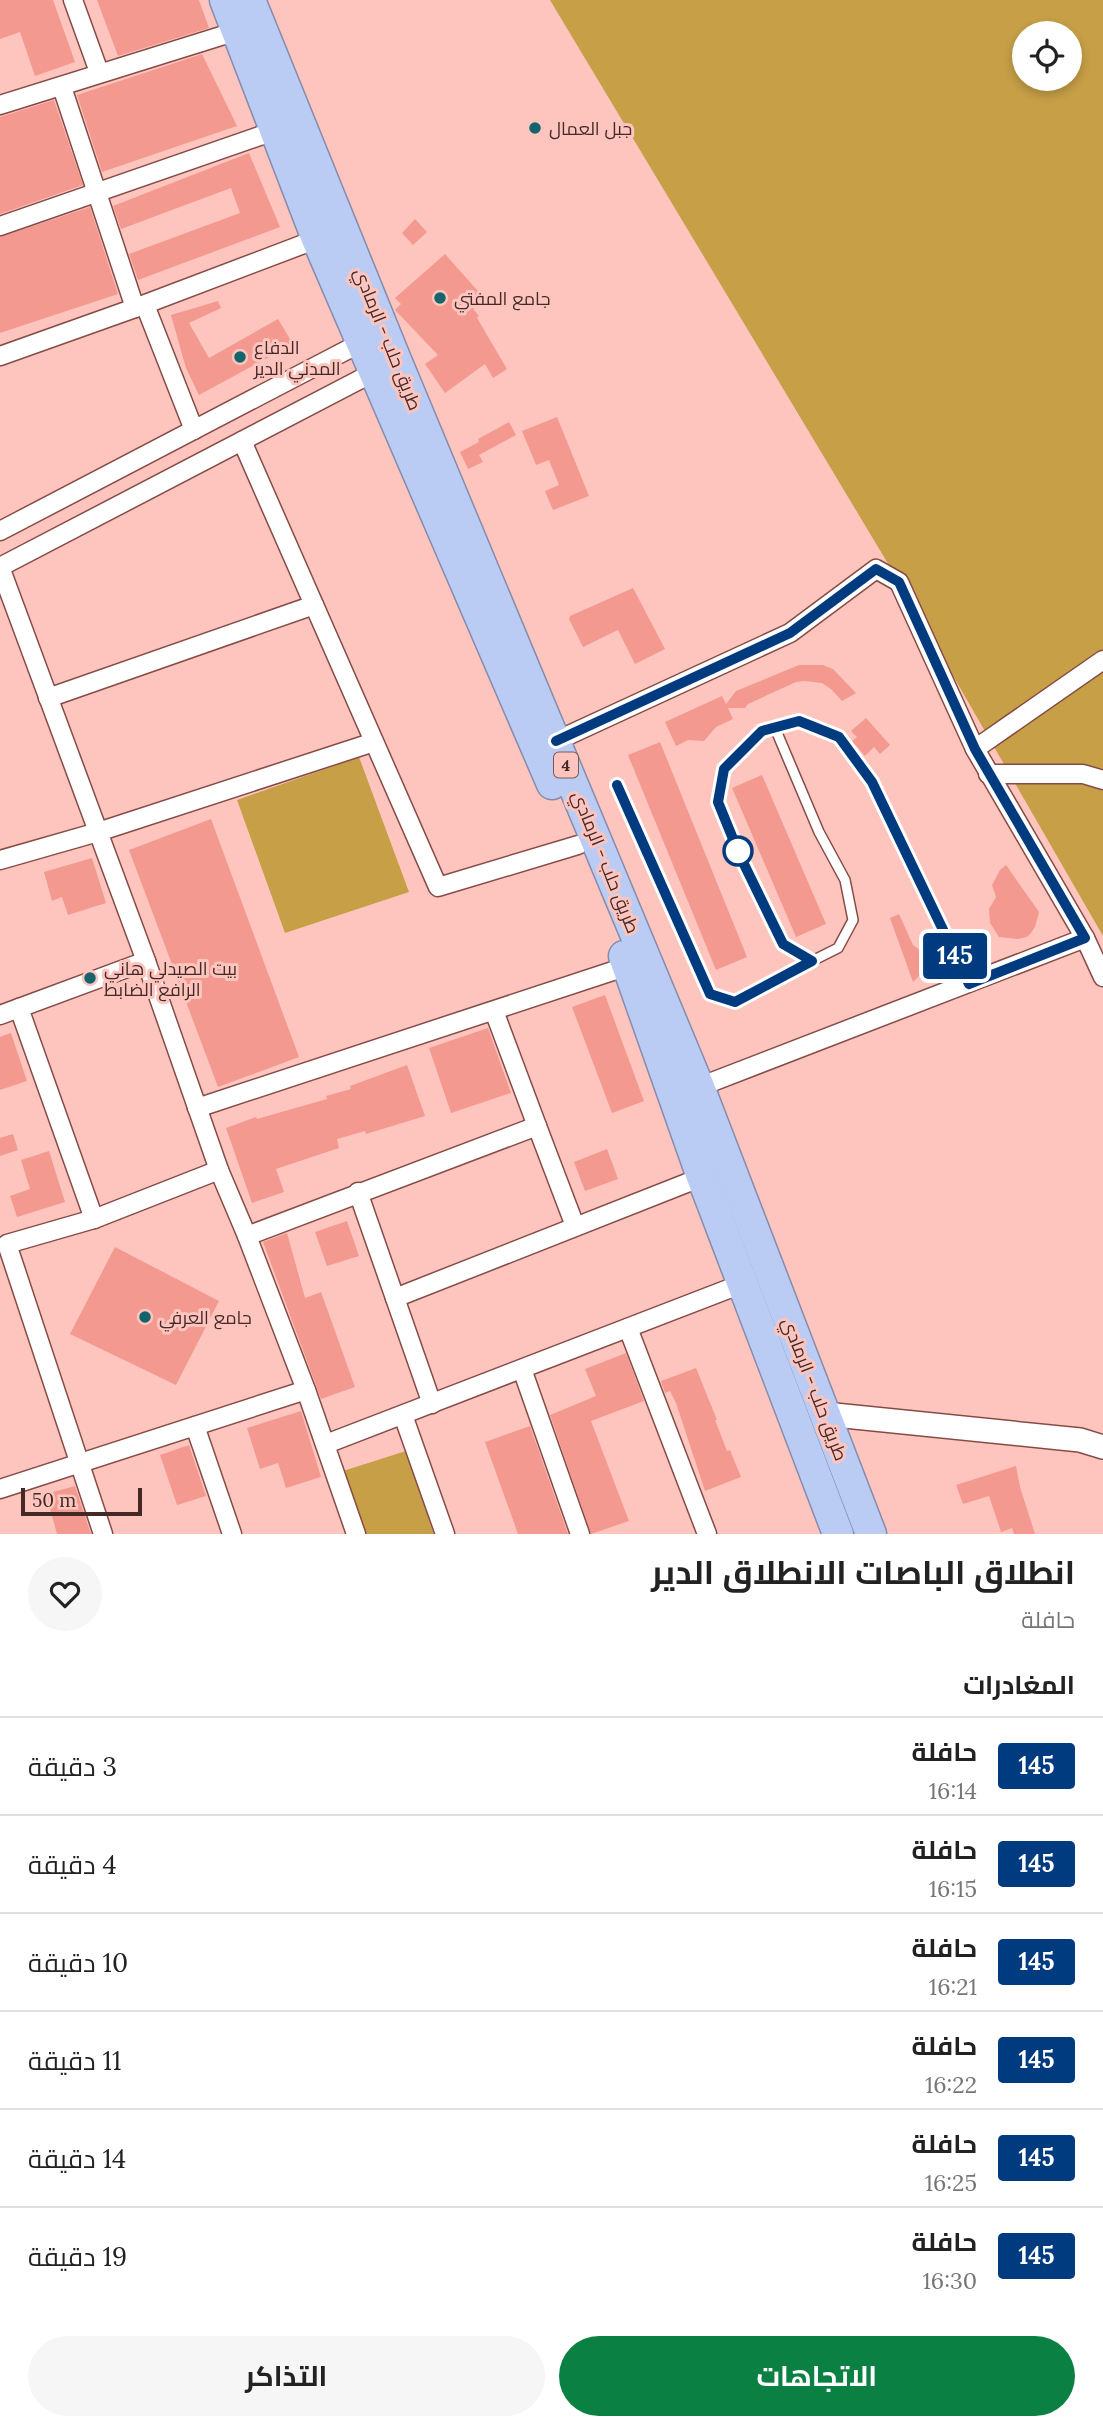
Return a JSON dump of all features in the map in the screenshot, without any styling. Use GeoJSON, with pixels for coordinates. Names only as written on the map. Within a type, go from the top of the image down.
{"type":"FeatureCollection","features":[{"type":"Feature","properties":{"kind":"highway","name":"طريق حلب - الرمادي"},"geometry":{"type":"LineString","coordinates":[[225,0],[317,239],[373,336]]}},
{"type":"Feature","properties":{"kind":"highway","name":"طريق حلب - الرمادي"},"geometry":{"type":"LineString","coordinates":[[250,0],[373,336],[556,741],[699,1087],[871,1534]]}},
{"type":"Feature","properties":{"kind":"highway","name":"طريق حلب - الرمادي"},"geometry":{"type":"LineString","coordinates":[[386,366],[628,965],[702,1177],[838,1534]]}},
{"type":"Feature","properties":{"kind":"street"},"geometry":{"type":"LineString","coordinates":[[73,0],[99,72]]}},
{"type":"Feature","properties":{"kind":"street"},"geometry":{"type":"LineString","coordinates":[[0,105],[237,31]]}},
{"type":"Feature","properties":{"kind":"street"},"geometry":{"type":"LineString","coordinates":[[62,87],[140,307],[194,430]]}},
{"type":"Feature","properties":{"kind":"street"},"geometry":{"type":"LineString","coordinates":[[0,226],[274,131]]}},
{"type":"Feature","properties":{"kind":"street"},"geometry":{"type":"LineString","coordinates":[[0,356],[140,307],[317,239]]}},
{"type":"Feature","properties":{"kind":"street"},"geometry":{"type":"LineString","coordinates":[[0,531],[373,336]]}},
{"type":"Feature","properties":{"kind":"street"},"geometry":{"type":"LineString","coordinates":[[356,1534],[326,1444],[219,1170],[146,961],[0,567],[386,366]]}},
{"type":"Feature","properties":{"kind":"street"},"geometry":{"type":"LineString","coordinates":[[242,441],[438,887],[578,845]]}},
{"type":"Feature","properties":{"kind":"street"},"geometry":{"type":"LineString","coordinates":[[556,741],[790,633],[876,569],[899,582],[975,749],[1085,938],[1103,977]]}},
{"type":"Feature","properties":{"kind":"street"},"geometry":{"type":"LineString","coordinates":[[48,698],[314,605]]}},
{"type":"Feature","properties":{"kind":"street"},"geometry":{"type":"LineString","coordinates":[[975,749],[1103,660]]}},
{"type":"Feature","properties":{"kind":"street"},"geometry":{"type":"LineString","coordinates":[[0,860],[98,832],[374,741]]}},
{"type":"Feature","properties":{"kind":"street"},"geometry":{"type":"LineString","coordinates":[[988,774],[1083,774],[1103,780]]}},
{"type":"Feature","properties":{"kind":"street"},"geometry":{"type":"LineString","coordinates":[[699,1087],[1085,938]]}},
{"type":"Feature","properties":{"kind":"street"},"geometry":{"type":"LineString","coordinates":[[0,1015],[146,961]]}},
{"type":"Feature","properties":{"kind":"street"},"geometry":{"type":"LineString","coordinates":[[197,1108],[628,965]]}},
{"type":"Feature","properties":{"kind":"street"},"geometry":{"type":"LineString","coordinates":[[19,1008],[94,1219]]}},
{"type":"Feature","properties":{"kind":"street"},"geometry":{"type":"LineString","coordinates":[[494,1011],[575,1226]]}},
{"type":"Feature","properties":{"kind":"street"},"geometry":{"type":"LineString","coordinates":[[247,1236],[537,1126]]}},
{"type":"Feature","properties":{"kind":"street"},"geometry":{"type":"LineString","coordinates":[[103,1534],[7,1244],[94,1219],[219,1170]]}},
{"type":"Feature","properties":{"kind":"street"},"geometry":{"type":"LineString","coordinates":[[395,1298],[702,1177]]}},
{"type":"Feature","properties":{"kind":"street"},"geometry":{"type":"LineString","coordinates":[[358,1192],[432,1404]]}},
{"type":"Feature","properties":{"kind":"street"},"geometry":{"type":"LineString","coordinates":[[326,1444],[744,1283]]}},
{"type":"Feature","properties":{"kind":"street"},"geometry":{"type":"LineString","coordinates":[[628,1328],[707,1534]]}},
{"type":"Feature","properties":{"kind":"street"},"geometry":{"type":"LineString","coordinates":[[522,1369],[580,1534]]}},
{"type":"Feature","properties":{"kind":"street"},"geometry":{"type":"LineString","coordinates":[[0,1489],[306,1390]]}},
{"type":"Feature","properties":{"kind":"street"},"geometry":{"type":"LineString","coordinates":[[825,1414],[1080,1440],[1103,1447]]}},
{"type":"Feature","properties":{"kind":"street"},"geometry":{"type":"LineString","coordinates":[[403,1415],[445,1534]]}},
{"type":"Feature","properties":{"kind":"street"},"geometry":{"type":"LineString","coordinates":[[195,1426],[232,1534]]}},
{"type":"Feature","properties":{"kind":"lane"},"geometry":{"type":"LineString","coordinates":[[812,961],[783,944],[740,856],[718,802],[724,769],[762,731],[799,721],[839,737],[872,782],[969,984]]}},
{"type":"Feature","properties":{"kind":"lane"},"geometry":{"type":"LineString","coordinates":[[617,785],[710,994],[735,1002],[838,948],[853,920],[845,880],[819,832],[775,728]]}},
{"type":"Feature","properties":{"kind":"shaded area"},"geometry":{"type":"Polygon","coordinates":[[[550,0],[1103,0],[1103,936],[899,582],[550,0]]]}},
{"type":"Feature","properties":{"kind":"shaded area"},"geometry":{"type":"Polygon","coordinates":[[[359,757],[409,892],[285,933],[237,800],[359,757]]]}},
{"type":"Feature","properties":{"kind":"shaded area"},"geometry":{"type":"Polygon","coordinates":[[[406,1451],[434,1534],[364,1534],[343,1471],[406,1451]]]}},
{"type":"Feature","properties":{"kind":"building"},"geometry":{"type":"Polygon","coordinates":[[[0,0],[53,0],[75,62],[35,76],[20,32],[0,39],[0,0]]]}},
{"type":"Feature","properties":{"kind":"building"},"geometry":{"type":"Polygon","coordinates":[[[97,0],[199,0],[209,28],[118,56],[97,0]]]}},
{"type":"Feature","properties":{"kind":"building"},"geometry":{"type":"Polygon","coordinates":[[[202,54],[237,126],[102,172],[77,95],[202,54]]]}},
{"type":"Feature","properties":{"kind":"building"},"geometry":{"type":"Polygon","coordinates":[[[54,100],[83,185],[0,214],[0,117],[54,100]]]}},
{"type":"Feature","properties":{"kind":"building"},"geometry":{"type":"Polygon","coordinates":[[[249,153],[280,227],[138,280],[129,254],[240,213],[231,188],[121,229],[113,206],[249,153]]]}},
{"type":"Feature","properties":{"kind":"building"},"geometry":{"type":"Polygon","coordinates":[[[90,207],[118,294],[0,333],[0,237],[90,207]]]}},
{"type":"Feature","properties":{"kind":"building"},"geometry":{"type":"Polygon","coordinates":[[[415,219],[427,232],[413,245],[402,233],[415,219]]]}},
{"type":"Feature","properties":{"kind":"building"},"geometry":{"type":"Polygon","coordinates":[[[445,254],[485,299],[473,309],[507,369],[493,378],[485,364],[445,393],[425,364],[438,355],[395,310],[401,304],[395,298],[445,254]]]}},
{"type":"Feature","properties":{"kind":"building"},"geometry":{"type":"Polygon","coordinates":[[[218,301],[221,308],[189,323],[209,358],[278,319],[293,344],[199,395],[186,368],[171,315],[218,301]]]}},
{"type":"Feature","properties":{"kind":"building"},"geometry":{"type":"Polygon","coordinates":[[[557,417],[589,496],[553,510],[545,491],[559,485],[549,460],[536,465],[522,431],[557,417]]]}},
{"type":"Feature","properties":{"kind":"building"},"geometry":{"type":"Polygon","coordinates":[[[509,422],[516,435],[479,455],[483,462],[468,469],[460,452],[509,422]]]}},
{"type":"Feature","properties":{"kind":"building"},"geometry":{"type":"Polygon","coordinates":[[[633,588],[665,649],[635,664],[618,630],[583,647],[570,616],[633,588]]]}},
{"type":"Feature","properties":{"kind":"building"},"geometry":{"type":"Polygon","coordinates":[[[799,665],[823,665],[833,669],[856,693],[842,701],[822,683],[796,682],[748,704],[745,708],[728,708],[733,719],[716,727],[704,741],[688,740],[676,746],[665,722],[722,696],[726,704],[736,691],[799,665]]]}},
{"type":"Feature","properties":{"kind":"building"},"geometry":{"type":"Polygon","coordinates":[[[866,718],[890,745],[880,754],[874,747],[865,756],[852,741],[857,737],[851,731],[866,718]]]}},
{"type":"Feature","properties":{"kind":"building"},"geometry":{"type":"Polygon","coordinates":[[[660,742],[747,957],[716,970],[628,755],[660,742]]]}},
{"type":"Feature","properties":{"kind":"building"},"geometry":{"type":"Polygon","coordinates":[[[762,775],[826,924],[796,937],[732,788],[762,775]]]}},
{"type":"Feature","properties":{"kind":"building"},"geometry":{"type":"Polygon","coordinates":[[[211,819],[299,1057],[218,1087],[129,850],[211,819]]]}},
{"type":"Feature","properties":{"kind":"building"},"geometry":{"type":"Polygon","coordinates":[[[92,858],[106,903],[68,915],[62,897],[52,901],[44,872],[92,858]]]}},
{"type":"Feature","properties":{"kind":"building"},"geometry":{"type":"Polygon","coordinates":[[[1006,865],[1039,912],[1035,927],[1027,937],[999,937],[990,923],[989,909],[996,897],[992,885],[1006,865]]]}},
{"type":"Feature","properties":{"kind":"building"},"geometry":{"type":"Polygon","coordinates":[[[899,914],[913,945],[922,952],[925,960],[924,971],[913,982],[890,918],[899,914]]]}},
{"type":"Feature","properties":{"kind":"building"},"geometry":{"type":"Polygon","coordinates":[[[605,995],[644,1101],[612,1113],[572,1007],[605,995]]]}},
{"type":"Feature","properties":{"kind":"building"},"geometry":{"type":"Polygon","coordinates":[[[488,1028],[511,1093],[451,1113],[429,1048],[488,1028]]]}},
{"type":"Feature","properties":{"kind":"building"},"geometry":{"type":"Polygon","coordinates":[[[11,1033],[27,1081],[0,1090],[0,1037],[11,1033]]]}},
{"type":"Feature","properties":{"kind":"building"},"geometry":{"type":"Polygon","coordinates":[[[407,1065],[425,1116],[366,1134],[365,1131],[337,1139],[339,1148],[276,1169],[284,1192],[252,1203],[226,1128],[256,1117],[257,1119],[327,1099],[326,1096],[351,1089],[350,1086],[407,1065]]]}},
{"type":"Feature","properties":{"kind":"building"},"geometry":{"type":"Polygon","coordinates":[[[13,1134],[18,1150],[0,1156],[0,1138],[13,1134]]]}},
{"type":"Feature","properties":{"kind":"building"},"geometry":{"type":"Polygon","coordinates":[[[607,1149],[618,1179],[585,1191],[574,1162],[607,1149]]]}},
{"type":"Feature","properties":{"kind":"building"},"geometry":{"type":"Polygon","coordinates":[[[49,1151],[65,1202],[17,1217],[10,1196],[30,1189],[21,1160],[49,1151]]]}},
{"type":"Feature","properties":{"kind":"building"},"geometry":{"type":"Polygon","coordinates":[[[347,1221],[359,1256],[327,1266],[315,1232],[347,1221]]]}},
{"type":"Feature","properties":{"kind":"building"},"geometry":{"type":"Polygon","coordinates":[[[287,1233],[305,1298],[321,1292],[355,1387],[321,1399],[263,1242],[287,1233]]]}},
{"type":"Feature","properties":{"kind":"building","name":"جامع العرفي"},"geometry":{"type":"Polygon","coordinates":[[[115,1247],[219,1301],[176,1385],[70,1334],[115,1247]]]}},
{"type":"Feature","properties":{"kind":"building"},"geometry":{"type":"Polygon","coordinates":[[[626,1353],[644,1401],[591,1421],[629,1521],[591,1534],[550,1415],[596,1396],[585,1369],[626,1353]]]}},
{"type":"Feature","properties":{"kind":"building"},"geometry":{"type":"Polygon","coordinates":[[[696,1368],[727,1451],[730,1450],[741,1477],[705,1491],[676,1403],[670,1391],[665,1393],[661,1381],[696,1368]]]}},
{"type":"Feature","properties":{"kind":"building"},"geometry":{"type":"Polygon","coordinates":[[[301,1411],[321,1477],[286,1488],[278,1463],[260,1469],[247,1428],[301,1411]]]}},
{"type":"Feature","properties":{"kind":"building"},"geometry":{"type":"Polygon","coordinates":[[[530,1426],[568,1534],[518,1534],[485,1442],[530,1426]]]}},
{"type":"Feature","properties":{"kind":"building"},"geometry":{"type":"Polygon","coordinates":[[[189,1445],[206,1496],[177,1505],[160,1455],[189,1445]]]}},
{"type":"Feature","properties":{"kind":"building"},"geometry":{"type":"Polygon","coordinates":[[[1016,1466],[1035,1534],[1014,1534],[1012,1528],[1001,1532],[989,1496],[963,1504],[956,1485],[1016,1466]]]}},
{"type":"Feature","properties":{"kind":"building"},"geometry":{"type":"Polygon","coordinates":[[[75,1486],[91,1534],[57,1534],[46,1494],[75,1486]]]}},
{"type":"Feature","properties":{"kind":"bus line","name":"145"},"geometry":{"type":"LineString","coordinates":[[556,741],[790,633],[876,569],[899,582],[988,774],[1085,938],[969,984],[872,782],[839,737],[799,721],[762,731],[724,769],[718,802],[740,856],[783,944],[812,961],[735,1002],[710,994],[617,785]]}},
{"type":"Feature","properties":{"kind":"place","name":"جبل العمال"},"geometry":{"type":"Point","coordinates":[535,128]}},
{"type":"Feature","properties":{"kind":"place","name":"جامع المفتي"},"geometry":{"type":"Point","coordinates":[440,298]}},
{"type":"Feature","properties":{"kind":"place","name":"الدفاع المدني الدير"},"geometry":{"type":"Point","coordinates":[240,357]}},
{"type":"Feature","properties":{"kind":"place","name":"بيت الصيدلي هاني الرافع الضابط"},"geometry":{"type":"Point","coordinates":[90,978]}},
{"type":"Feature","properties":{"kind":"place","name":"جامع العرفي"},"geometry":{"type":"Point","coordinates":[145,1317]}}]}
